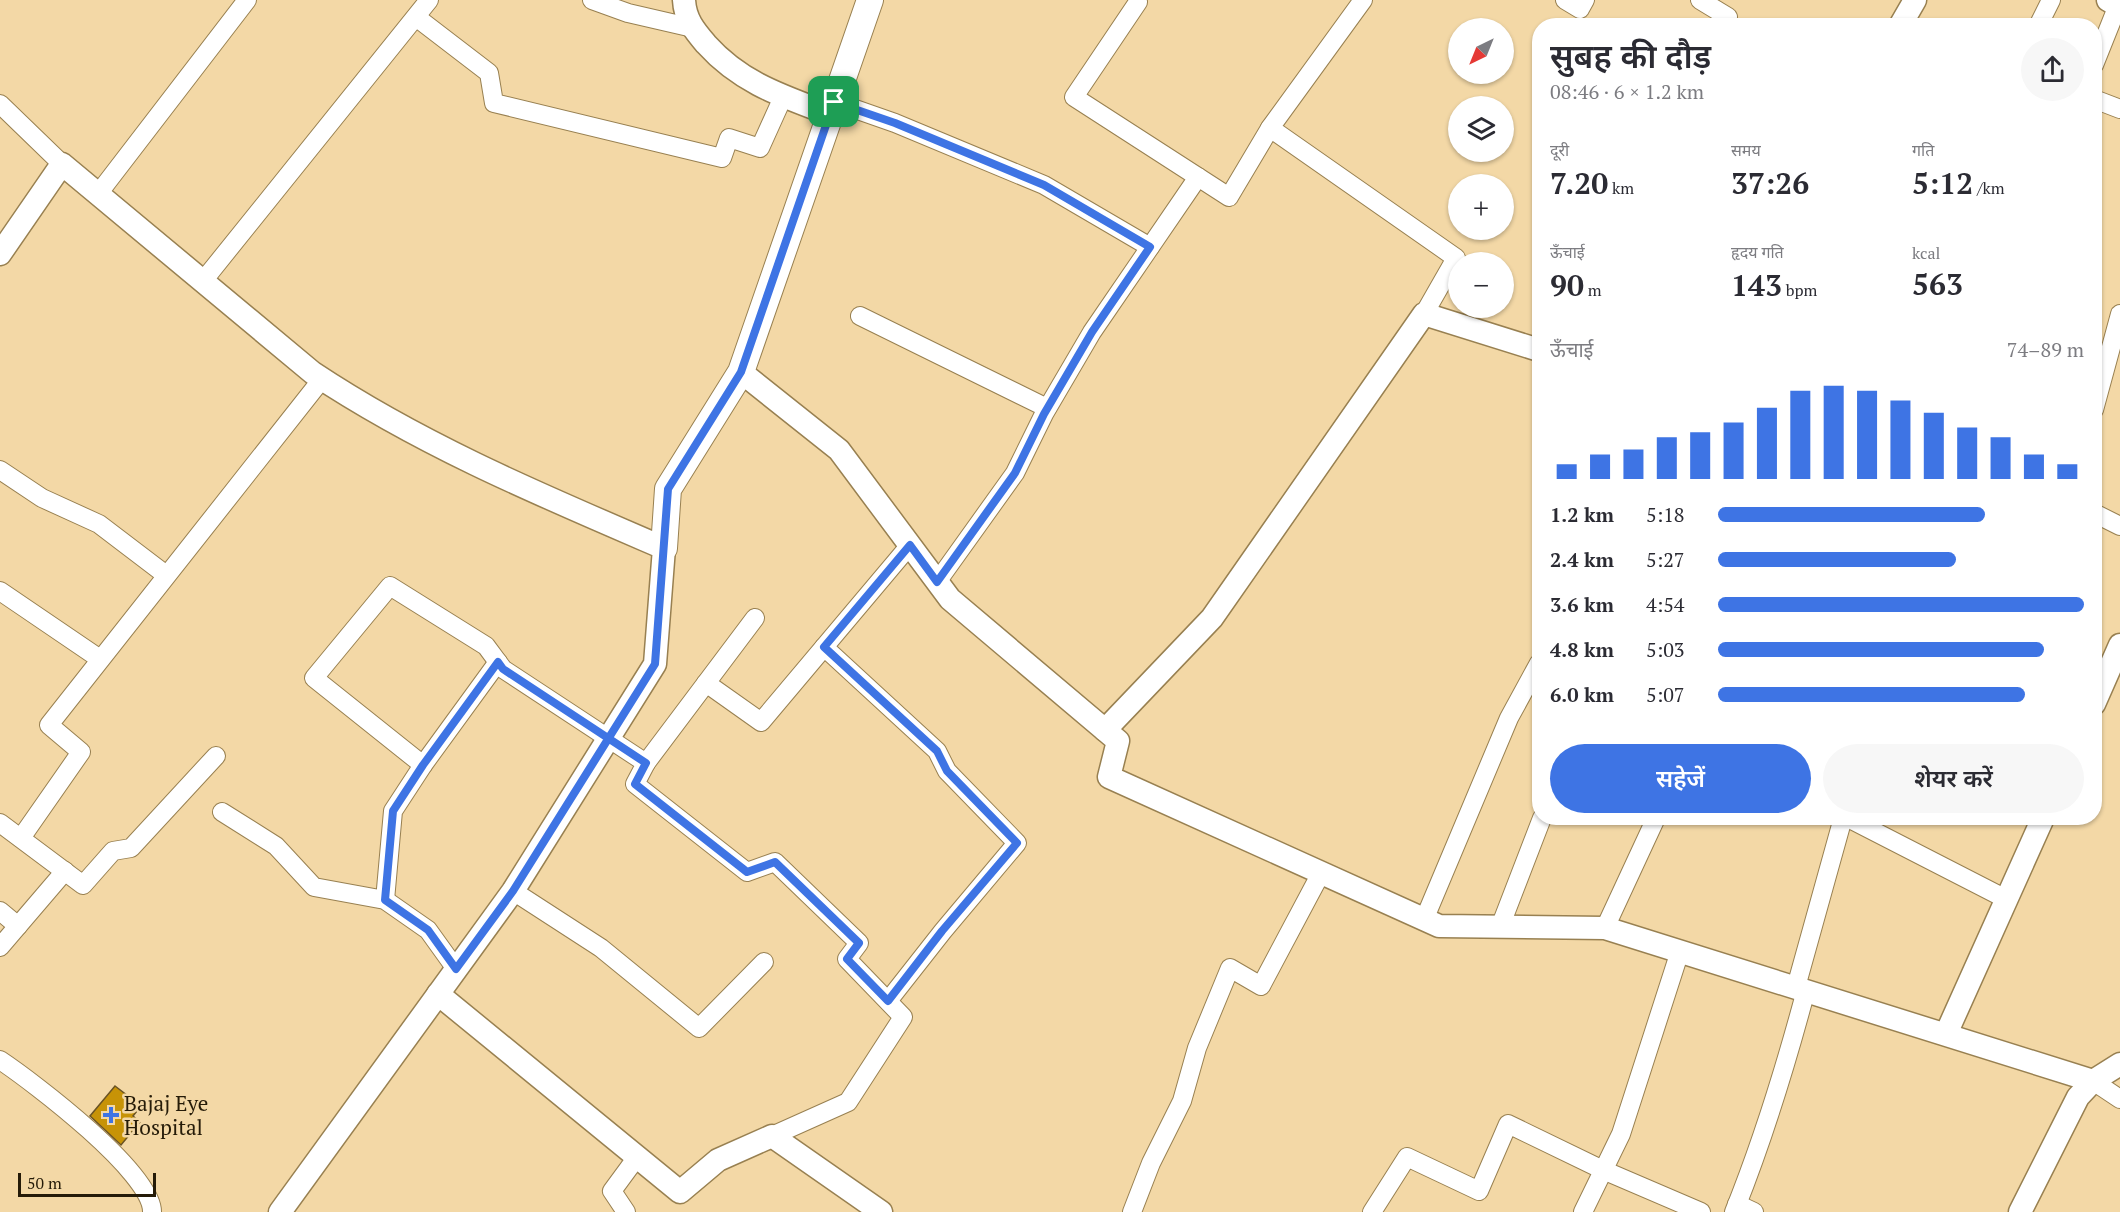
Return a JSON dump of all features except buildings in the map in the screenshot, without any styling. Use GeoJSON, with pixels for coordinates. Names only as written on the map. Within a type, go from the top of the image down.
{"type":"FeatureCollection","features":[{"type":"Feature","properties":{"kind":"main road"},"geometry":{"type":"LineString","coordinates":[[664,548],[668,489],[741,372],[870,0]]}},
{"type":"Feature","properties":{"kind":"street"},"geometry":{"type":"LineString","coordinates":[[98,194],[247,0]]}},
{"type":"Feature","properties":{"kind":"street"},"geometry":{"type":"LineString","coordinates":[[203,281],[429,0]]}},
{"type":"Feature","properties":{"kind":"street"},"geometry":{"type":"LineString","coordinates":[[592,0],[628,13],[693,28]]}},
{"type":"Feature","properties":{"kind":"street"},"geometry":{"type":"LineString","coordinates":[[684,0],[684,14],[693,28],[722,62],[746,80],[783,97],[895,123],[1044,185],[1150,247]]}},
{"type":"Feature","properties":{"kind":"street"},"geometry":{"type":"LineString","coordinates":[[1137,1],[1074,97],[1229,197],[1270,128],[1363,0]]}},
{"type":"Feature","properties":{"kind":"street"},"geometry":{"type":"LineString","coordinates":[[1565,0],[1580,9],[1585,0]]}},
{"type":"Feature","properties":{"kind":"street"},"geometry":{"type":"LineString","coordinates":[[1700,0],[1728,16],[1727,18]]}},
{"type":"Feature","properties":{"kind":"street"},"geometry":{"type":"LineString","coordinates":[[1905,18],[1915,0]]}},
{"type":"Feature","properties":{"kind":"street"},"geometry":{"type":"LineString","coordinates":[[2042,18],[2051,0]]}},
{"type":"Feature","properties":{"kind":"street"},"geometry":{"type":"LineString","coordinates":[[2102,42],[2116,3]]}},
{"type":"Feature","properties":{"kind":"street"},"geometry":{"type":"LineString","coordinates":[[416,17],[489,73],[494,103],[722,158],[729,138],[760,148],[783,97]]}},
{"type":"Feature","properties":{"kind":"street"},"geometry":{"type":"LineString","coordinates":[[2102,102],[2120,108]]}},
{"type":"Feature","properties":{"kind":"street"},"geometry":{"type":"LineString","coordinates":[[0,104],[62,164],[322,379],[421,437],[498,475],[664,548],[655,664],[513,891],[279,1212]]}},
{"type":"Feature","properties":{"kind":"street"},"geometry":{"type":"LineString","coordinates":[[1105,730],[1212,618],[1424,314],[1456,258],[1270,128]]}},
{"type":"Feature","properties":{"kind":"street"},"geometry":{"type":"LineString","coordinates":[[0,254],[62,164]]}},
{"type":"Feature","properties":{"kind":"street"},"geometry":{"type":"LineString","coordinates":[[937,582],[1015,473],[1047,408],[1092,332],[1198,177]]}},
{"type":"Feature","properties":{"kind":"street"},"geometry":{"type":"LineString","coordinates":[[1424,314],[1532,348]]}},
{"type":"Feature","properties":{"kind":"street"},"geometry":{"type":"LineString","coordinates":[[2102,380],[2120,314]]}},
{"type":"Feature","properties":{"kind":"street"},"geometry":{"type":"LineString","coordinates":[[860,316],[1047,408]]}},
{"type":"Feature","properties":{"kind":"street"},"geometry":{"type":"LineString","coordinates":[[741,372],[839,450],[950,599],[1119,741],[1109,777],[1439,926],[1605,928],[2093,1081],[2120,1099]]}},
{"type":"Feature","properties":{"kind":"street"},"geometry":{"type":"LineString","coordinates":[[21,838],[81,752],[49,725],[322,379]]}},
{"type":"Feature","properties":{"kind":"street"},"geometry":{"type":"LineString","coordinates":[[0,470],[42,498],[99,524],[166,575]]}},
{"type":"Feature","properties":{"kind":"street"},"geometry":{"type":"LineString","coordinates":[[2102,517],[2120,526]]}},
{"type":"Feature","properties":{"kind":"street"},"geometry":{"type":"LineString","coordinates":[[706,682],[761,722],[910,545]]}},
{"type":"Feature","properties":{"kind":"street"},"geometry":{"type":"LineString","coordinates":[[423,765],[314,678],[390,586],[486,646],[503,669],[646,763]]}},
{"type":"Feature","properties":{"kind":"street"},"geometry":{"type":"LineString","coordinates":[[0,591],[100,659]]}},
{"type":"Feature","properties":{"kind":"street"},"geometry":{"type":"LineString","coordinates":[[438,994],[680,1192],[718,1160],[848,1102],[903,1017],[847,959],[859,943],[775,862],[747,872],[635,784],[646,763],[755,618]]}},
{"type":"Feature","properties":{"kind":"street"},"geometry":{"type":"LineString","coordinates":[[2102,686],[2120,645]]}},
{"type":"Feature","properties":{"kind":"street"},"geometry":{"type":"LineString","coordinates":[[824,647],[937,751],[947,771],[1017,843],[942,931],[888,1001]]}},
{"type":"Feature","properties":{"kind":"street"},"geometry":{"type":"LineString","coordinates":[[385,900],[393,811],[423,765],[498,662]]}},
{"type":"Feature","properties":{"kind":"street"},"geometry":{"type":"LineString","coordinates":[[1424,920],[1509,718],[1532,676]]}},
{"type":"Feature","properties":{"kind":"street"},"geometry":{"type":"LineString","coordinates":[[0,823],[83,885],[113,851],[131,848],[216,756]]}},
{"type":"Feature","properties":{"kind":"street"},"geometry":{"type":"LineString","coordinates":[[222,812],[276,846],[314,887],[385,900],[428,930],[456,969]]}},
{"type":"Feature","properties":{"kind":"street"},"geometry":{"type":"LineString","coordinates":[[1500,927],[1539,825]]}},
{"type":"Feature","properties":{"kind":"street"},"geometry":{"type":"LineString","coordinates":[[1605,928],[1653,825]]}},
{"type":"Feature","properties":{"kind":"street"},"geometry":{"type":"LineString","coordinates":[[1754,1212],[1736,1208],[1785,1065],[1801,989],[1844,825]]}},
{"type":"Feature","properties":{"kind":"street"},"geometry":{"type":"LineString","coordinates":[[1860,825],[2006,899]]}},
{"type":"Feature","properties":{"kind":"street"},"geometry":{"type":"LineString","coordinates":[[1946,1034],[2040,825]]}},
{"type":"Feature","properties":{"kind":"street"},"geometry":{"type":"LineString","coordinates":[[0,947],[65,871]]}},
{"type":"Feature","properties":{"kind":"street"},"geometry":{"type":"LineString","coordinates":[[1131,1212],[1151,1163],[1182,1101],[1197,1048],[1230,968],[1261,986],[1321,873]]}},
{"type":"Feature","properties":{"kind":"street"},"geometry":{"type":"LineString","coordinates":[[513,891],[601,948],[699,1028],[764,962]]}},
{"type":"Feature","properties":{"kind":"street"},"geometry":{"type":"LineString","coordinates":[[0,911],[18,926]]}},
{"type":"Feature","properties":{"kind":"street"},"geometry":{"type":"LineString","coordinates":[[1582,1212],[1621,1134],[1680,951]]}},
{"type":"Feature","properties":{"kind":"street"},"geometry":{"type":"LineString","coordinates":[[0,1060],[117,1154],[139,1181],[152,1212]]}},
{"type":"Feature","properties":{"kind":"street"},"geometry":{"type":"LineString","coordinates":[[2020,1212],[2078,1097],[2093,1081],[2119,1063]]}},
{"type":"Feature","properties":{"kind":"street"},"geometry":{"type":"LineString","coordinates":[[1372,1212],[1407,1157],[1479,1191],[1508,1124],[1603,1170],[1701,1212]]}},
{"type":"Feature","properties":{"kind":"street"},"geometry":{"type":"LineString","coordinates":[[772,1136],[881,1212]]}},
{"type":"Feature","properties":{"kind":"street"},"geometry":{"type":"LineString","coordinates":[[626,1212],[612,1191],[638,1157]]}},
{"type":"Feature","properties":{"kind":"place","name":"Bajaj Eye Hospital"},"geometry":{"type":"Point","coordinates":[111,1115]}},
{"type":"Feature","properties":{"kind":"route"},"geometry":{"type":"LineString","coordinates":[[834,102],[741,372],[668,489],[655,664],[609,738],[513,891],[456,969],[428,930],[385,900],[393,811],[423,765],[498,662],[503,669],[609,738],[646,763],[635,784],[747,872],[775,862],[859,943],[847,959],[888,1001],[942,931],[1017,843],[947,771],[937,751],[824,647],[910,545],[937,582],[1015,473],[1044,414],[1092,332],[1150,247],[1044,185],[895,123],[834,102]]}}]}
